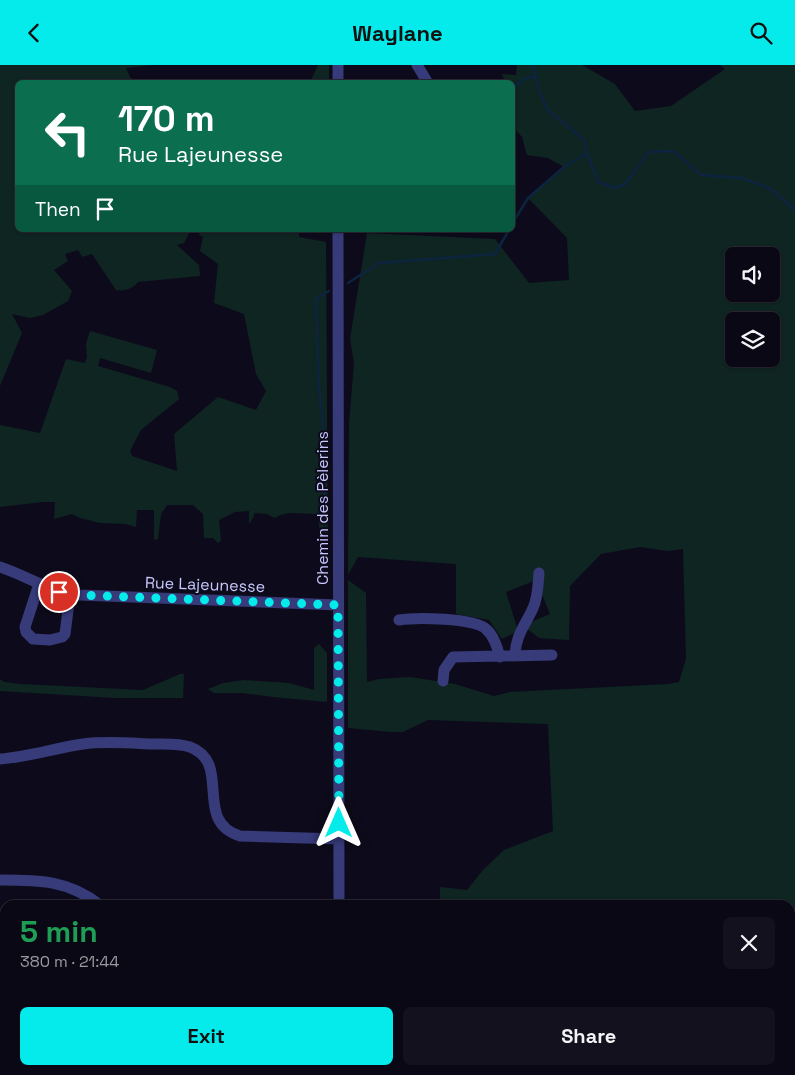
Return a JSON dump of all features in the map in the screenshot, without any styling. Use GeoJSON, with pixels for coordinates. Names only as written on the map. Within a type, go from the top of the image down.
{"type":"FeatureCollection","features":[{"type":"Feature","properties":{"kind":"street"},"geometry":{"type":"LineString","coordinates":[[338,65],[338,80]]}},
{"type":"Feature","properties":{"kind":"street"},"geometry":{"type":"LineString","coordinates":[[417,65],[426,80]]}},
{"type":"Feature","properties":{"kind":"street","name":"Chemin des Pèlerins"},"geometry":{"type":"LineString","coordinates":[[338,232],[339,900]]}},
{"type":"Feature","properties":{"kind":"street","name":"Rue Lajeunesse"},"geometry":{"type":"LineString","coordinates":[[0,567],[39,584],[70,594],[338,605]]}},
{"type":"Feature","properties":{"kind":"street"},"geometry":{"type":"LineString","coordinates":[[515,655],[519,633],[535,604],[539,573]]}},
{"type":"Feature","properties":{"kind":"street"},"geometry":{"type":"LineString","coordinates":[[39,584],[24,627],[33,639],[50,640],[62,637],[65,633],[70,594]]}},
{"type":"Feature","properties":{"kind":"street"},"geometry":{"type":"LineString","coordinates":[[399,620],[442,620],[477,624],[492,635],[500,657]]}},
{"type":"Feature","properties":{"kind":"street"},"geometry":{"type":"LineString","coordinates":[[443,681],[444,670],[453,657],[552,655]]}},
{"type":"Feature","properties":{"kind":"street"},"geometry":{"type":"LineString","coordinates":[[0,759],[94,743],[183,745],[197,751],[208,762],[212,772],[214,811],[224,828],[233,834],[240,836],[339,839]]}},
{"type":"Feature","properties":{"kind":"street"},"geometry":{"type":"LineString","coordinates":[[0,879],[31,880],[68,886],[93,900]]}},
{"type":"Feature","properties":{"kind":"green space"},"geometry":{"type":"Polygon","coordinates":[[[0,65],[151,65],[126,68],[134,80],[15,80],[15,232],[190,232],[184,243],[177,245],[199,265],[200,276],[138,282],[128,289],[116,290],[92,254],[82,257],[78,250],[65,254],[68,261],[54,270],[72,291],[68,301],[43,315],[30,318],[12,314],[22,333],[0,386],[0,65]]]}},
{"type":"Feature","properties":{"kind":"green space"},"geometry":{"type":"Polygon","coordinates":[[[318,65],[329,65],[329,80],[311,80],[318,65]]]}},
{"type":"Feature","properties":{"kind":"green space"},"geometry":{"type":"Polygon","coordinates":[[[517,65],[582,65],[615,84],[635,111],[671,106],[725,69],[720,65],[795,65],[795,900],[440,900],[440,887],[467,890],[483,870],[504,850],[553,831],[548,724],[428,720],[403,732],[348,728],[348,580],[366,593],[367,682],[379,679],[410,677],[455,684],[494,696],[510,692],[668,684],[679,682],[686,659],[683,549],[668,551],[640,547],[601,554],[570,586],[569,640],[539,638],[526,628],[526,624],[550,614],[536,580],[506,592],[518,631],[502,639],[489,620],[456,614],[456,564],[358,557],[348,575],[349,423],[354,363],[350,339],[367,233],[495,239],[529,283],[569,280],[567,238],[528,198],[564,167],[548,158],[527,155],[522,137],[515,129],[515,80],[504,80],[502,74],[516,75],[517,65]]]}},
{"type":"Feature","properties":{"kind":"green space"},"geometry":{"type":"Polygon","coordinates":[[[200,232],[329,232],[299,233],[299,237],[326,242],[328,563],[319,552],[318,516],[315,514],[289,513],[275,518],[267,514],[255,513],[249,523],[249,511],[235,512],[219,520],[221,541],[218,543],[213,538],[204,538],[203,514],[193,505],[167,505],[161,514],[158,539],[154,540],[154,510],[137,510],[136,527],[126,524],[100,523],[72,514],[54,519],[55,502],[0,507],[0,425],[40,433],[66,359],[85,363],[87,357],[86,344],[90,331],[157,350],[151,373],[100,358],[98,366],[170,387],[177,391],[179,399],[141,430],[130,451],[132,456],[177,471],[174,434],[218,397],[256,410],[266,391],[256,374],[244,314],[214,303],[218,264],[200,251],[203,237],[199,235],[200,232]]]}},
{"type":"Feature","properties":{"kind":"green space"},"geometry":{"type":"Polygon","coordinates":[[[319,644],[327,653],[327,702],[242,693],[214,693],[208,689],[223,683],[244,680],[289,683],[314,690],[314,648],[319,644]]]}},
{"type":"Feature","properties":{"kind":"green space"},"geometry":{"type":"Polygon","coordinates":[[[184,674],[183,698],[115,698],[0,691],[0,679],[4,682],[21,684],[143,690],[184,674]]]}},
{"type":"Feature","properties":{"kind":"waterway"},"geometry":{"type":"LineString","coordinates":[[533,65],[539,91],[548,110],[584,140],[598,182],[615,188],[625,184],[649,152],[673,151],[701,175],[742,178],[771,189],[795,210]]}},
{"type":"Feature","properties":{"kind":"waterway"},"geometry":{"type":"LineString","coordinates":[[515,86],[524,79],[536,76]]}},
{"type":"Feature","properties":{"kind":"waterway"},"geometry":{"type":"LineString","coordinates":[[515,219],[528,198],[564,167],[587,153]]}},
{"type":"Feature","properties":{"kind":"waterway"},"geometry":{"type":"LineString","coordinates":[[348,283],[379,263],[495,254],[508,232]]}},
{"type":"Feature","properties":{"kind":"waterway"},"geometry":{"type":"LineString","coordinates":[[323,429],[319,386],[316,299],[329,291]]}},
{"type":"Feature","properties":{"kind":"waterway"},"geometry":{"type":"LineString","coordinates":[[323,441],[324,501]]}},
{"type":"Feature","properties":{"kind":"route"},"geometry":{"type":"LineString","coordinates":[[59,592],[79,595],[338,605],[339,823]]}}]}
